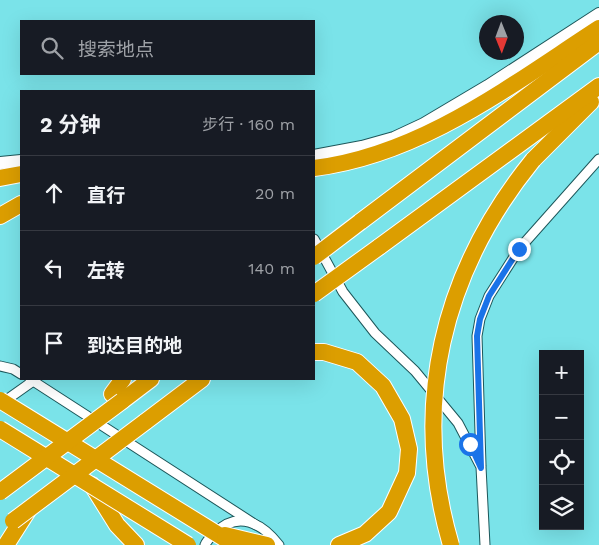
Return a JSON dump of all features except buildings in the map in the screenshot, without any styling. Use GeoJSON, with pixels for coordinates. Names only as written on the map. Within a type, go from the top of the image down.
{"type":"FeatureCollection","features":[{"type":"Feature","properties":{"kind":"highway"},"geometry":{"type":"LineString","coordinates":[[315,168],[363,158],[414,140],[468,112],[599,28]]}},
{"type":"Feature","properties":{"kind":"highway"},"geometry":{"type":"LineString","coordinates":[[315,256],[599,42]]}},
{"type":"Feature","properties":{"kind":"highway"},"geometry":{"type":"LineString","coordinates":[[315,293],[599,86]]}},
{"type":"Feature","properties":{"kind":"highway"},"geometry":{"type":"LineString","coordinates":[[452,545],[438,484],[434,435],[436,385],[444,336],[458,288],[477,243],[502,200],[532,160],[599,94]]}},
{"type":"Feature","properties":{"kind":"highway"},"geometry":{"type":"LineString","coordinates":[[0,178],[20,174]]}},
{"type":"Feature","properties":{"kind":"highway"},"geometry":{"type":"LineString","coordinates":[[0,216],[20,205]]}},
{"type":"Feature","properties":{"kind":"highway"},"geometry":{"type":"LineString","coordinates":[[315,352],[324,352],[357,362],[383,386],[402,419],[409,448],[407,473],[389,512],[365,534],[339,545]]}},
{"type":"Feature","properties":{"kind":"highway"},"geometry":{"type":"LineString","coordinates":[[117,397],[122,380]]}},
{"type":"Feature","properties":{"kind":"highway"},"geometry":{"type":"LineString","coordinates":[[0,492],[90,425],[117,397],[149,380]]}},
{"type":"Feature","properties":{"kind":"highway"},"geometry":{"type":"LineString","coordinates":[[6,545],[10,526],[29,509],[202,381]]}},
{"type":"Feature","properties":{"kind":"highway"},"geometry":{"type":"LineString","coordinates":[[0,388],[30,418]]}},
{"type":"Feature","properties":{"kind":"highway"},"geometry":{"type":"LineString","coordinates":[[0,400],[30,418],[210,539],[235,545]]}},
{"type":"Feature","properties":{"kind":"highway"},"geometry":{"type":"LineString","coordinates":[[0,429],[188,545]]}},
{"type":"Feature","properties":{"kind":"highway"},"geometry":{"type":"LineString","coordinates":[[92,485],[117,525],[136,545]]}},
{"type":"Feature","properties":{"kind":"highway"},"geometry":{"type":"LineString","coordinates":[[210,539],[267,545]]}},
{"type":"Feature","properties":{"kind":"street"},"geometry":{"type":"LineString","coordinates":[[315,156],[394,138],[424,124],[488,86],[599,14]]}},
{"type":"Feature","properties":{"kind":"street"},"geometry":{"type":"LineString","coordinates":[[485,545],[477,336],[480,319],[489,296],[519,249],[599,159]]}},
{"type":"Feature","properties":{"kind":"street"},"geometry":{"type":"LineString","coordinates":[[0,163],[20,161]]}},
{"type":"Feature","properties":{"kind":"street"},"geometry":{"type":"LineString","coordinates":[[315,241],[343,292],[376,333],[415,371],[458,422],[481,468]]}},
{"type":"Feature","properties":{"kind":"street"},"geometry":{"type":"LineString","coordinates":[[0,366],[13,369],[20,373]]}},
{"type":"Feature","properties":{"kind":"street"},"geometry":{"type":"LineString","coordinates":[[0,404],[33,380]]}},
{"type":"Feature","properties":{"kind":"street"},"geometry":{"type":"LineString","coordinates":[[36,380],[265,530],[279,545]]}},
{"type":"Feature","properties":{"kind":"street"},"geometry":{"type":"LineString","coordinates":[[210,539],[222,526],[238,520],[256,525]]}},
{"type":"Feature","properties":{"kind":"route"},"geometry":{"type":"LineString","coordinates":[[470,444],[481,468],[477,336],[480,319],[489,296],[519,249]]}}]}
